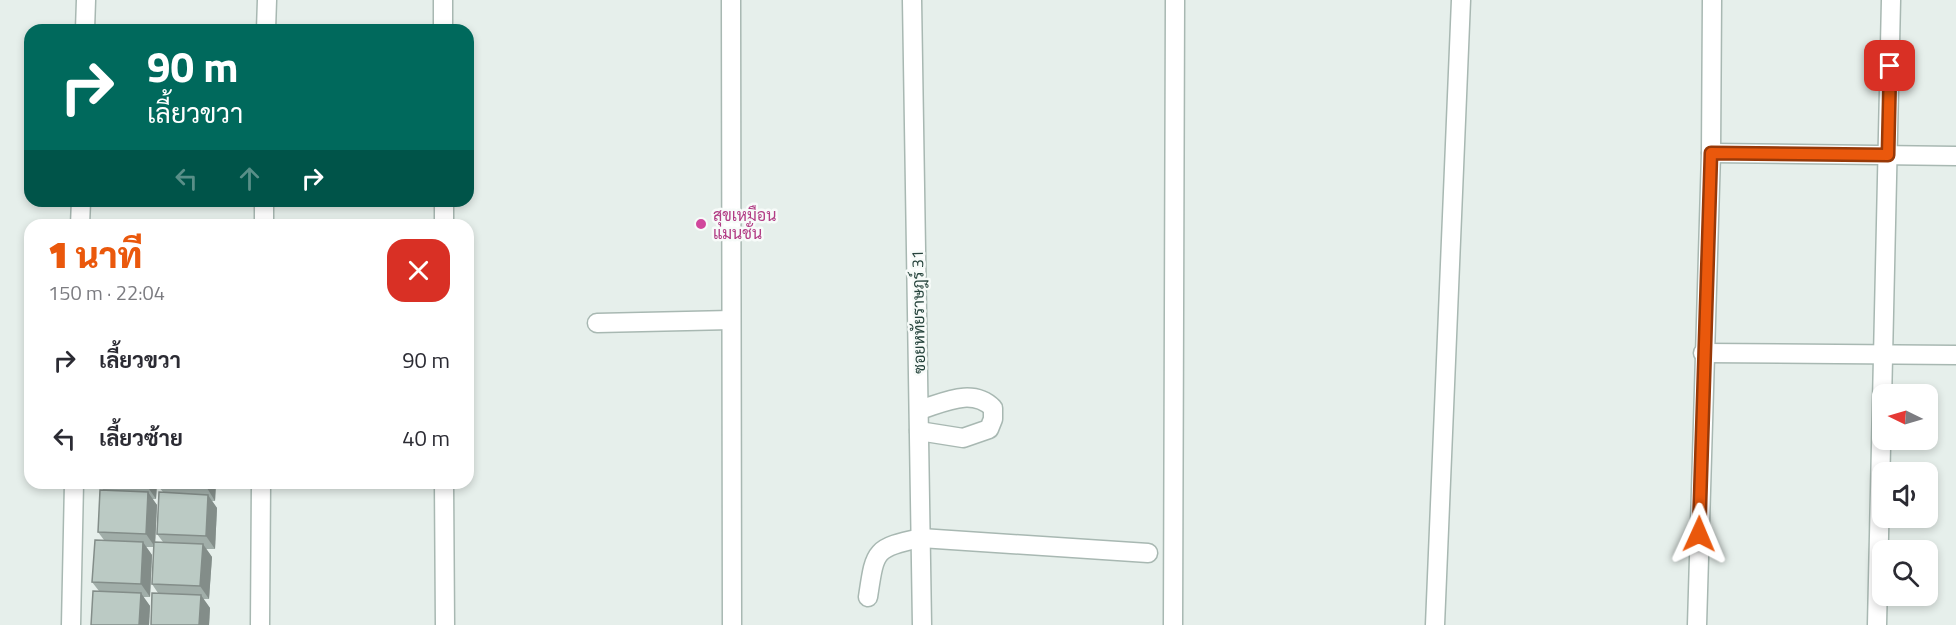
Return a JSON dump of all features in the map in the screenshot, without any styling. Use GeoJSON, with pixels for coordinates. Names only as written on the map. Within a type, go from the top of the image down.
{"type":"FeatureCollection","features":[{"type":"Feature","properties":{"kind":"street"},"geometry":{"type":"LineString","coordinates":[[85,24],[86,0]]}},
{"type":"Feature","properties":{"kind":"street"},"geometry":{"type":"LineString","coordinates":[[266,24],[267,0]]}},
{"type":"Feature","properties":{"kind":"street"},"geometry":{"type":"LineString","coordinates":[[443,0],[443,24]]}},
{"type":"Feature","properties":{"kind":"street"},"geometry":{"type":"LineString","coordinates":[[731,0],[732,625]]}},
{"type":"Feature","properties":{"kind":"street","name":"ซอยหทัยราษฎร์ 31"},"geometry":{"type":"LineString","coordinates":[[912,0],[922,625]]}},
{"type":"Feature","properties":{"kind":"street"},"geometry":{"type":"LineString","coordinates":[[1173,625],[1175,0]]}},
{"type":"Feature","properties":{"kind":"street"},"geometry":{"type":"LineString","coordinates":[[1435,625],[1461,0]]}},
{"type":"Feature","properties":{"kind":"street"},"geometry":{"type":"LineString","coordinates":[[1697,625],[1703,353],[1711,153],[1713,0]]}},
{"type":"Feature","properties":{"kind":"street"},"geometry":{"type":"LineString","coordinates":[[1877,625],[1891,0]]}},
{"type":"Feature","properties":{"kind":"street"},"geometry":{"type":"LineString","coordinates":[[1711,153],[1956,156]]}},
{"type":"Feature","properties":{"kind":"street"},"geometry":{"type":"LineString","coordinates":[[597,323],[731,320]]}},
{"type":"Feature","properties":{"kind":"street"},"geometry":{"type":"LineString","coordinates":[[1703,353],[1956,355]]}},
{"type":"Feature","properties":{"kind":"street"},"geometry":{"type":"LineString","coordinates":[[919,410],[972,396],[987,402],[993,408],[993,419],[989,429],[963,438],[919,431]]}},
{"type":"Feature","properties":{"kind":"street"},"geometry":{"type":"LineString","coordinates":[[71,625],[74,489]]}},
{"type":"Feature","properties":{"kind":"street"},"geometry":{"type":"LineString","coordinates":[[260,625],[261,489]]}},
{"type":"Feature","properties":{"kind":"street"},"geometry":{"type":"LineString","coordinates":[[444,489],[445,625]]}},
{"type":"Feature","properties":{"kind":"street"},"geometry":{"type":"LineString","coordinates":[[868,597],[872,569],[879,551],[891,544],[921,538],[1148,553]]}},
{"type":"Feature","properties":{"kind":"building"},"geometry":{"type":"Polygon","coordinates":[[[100,490],[148,492],[146,534],[98,532],[100,490]]]}},
{"type":"Feature","properties":{"kind":"building"},"geometry":{"type":"Polygon","coordinates":[[[159,492],[208,495],[206,536],[157,534],[159,492]]]}},
{"type":"Feature","properties":{"kind":"building"},"geometry":{"type":"Polygon","coordinates":[[[95,540],[143,542],[141,584],[92,582],[95,540]]]}},
{"type":"Feature","properties":{"kind":"building"},"geometry":{"type":"Polygon","coordinates":[[[154,542],[203,544],[200,586],[152,584],[154,542]]]}},
{"type":"Feature","properties":{"kind":"building"},"geometry":{"type":"Polygon","coordinates":[[[93,591],[141,593],[139,625],[91,625],[93,591]]]}},
{"type":"Feature","properties":{"kind":"building"},"geometry":{"type":"Polygon","coordinates":[[[152,593],[201,595],[199,625],[151,625],[152,593]]]}},
{"type":"Feature","properties":{"kind":"place","name":"สุขเหมือน แมนชั่น"},"geometry":{"type":"Point","coordinates":[701,224]}},
{"type":"Feature","properties":{"kind":"route"},"geometry":{"type":"LineString","coordinates":[[1699,534],[1711,153],[1888,155],[1890,66]]}}]}
